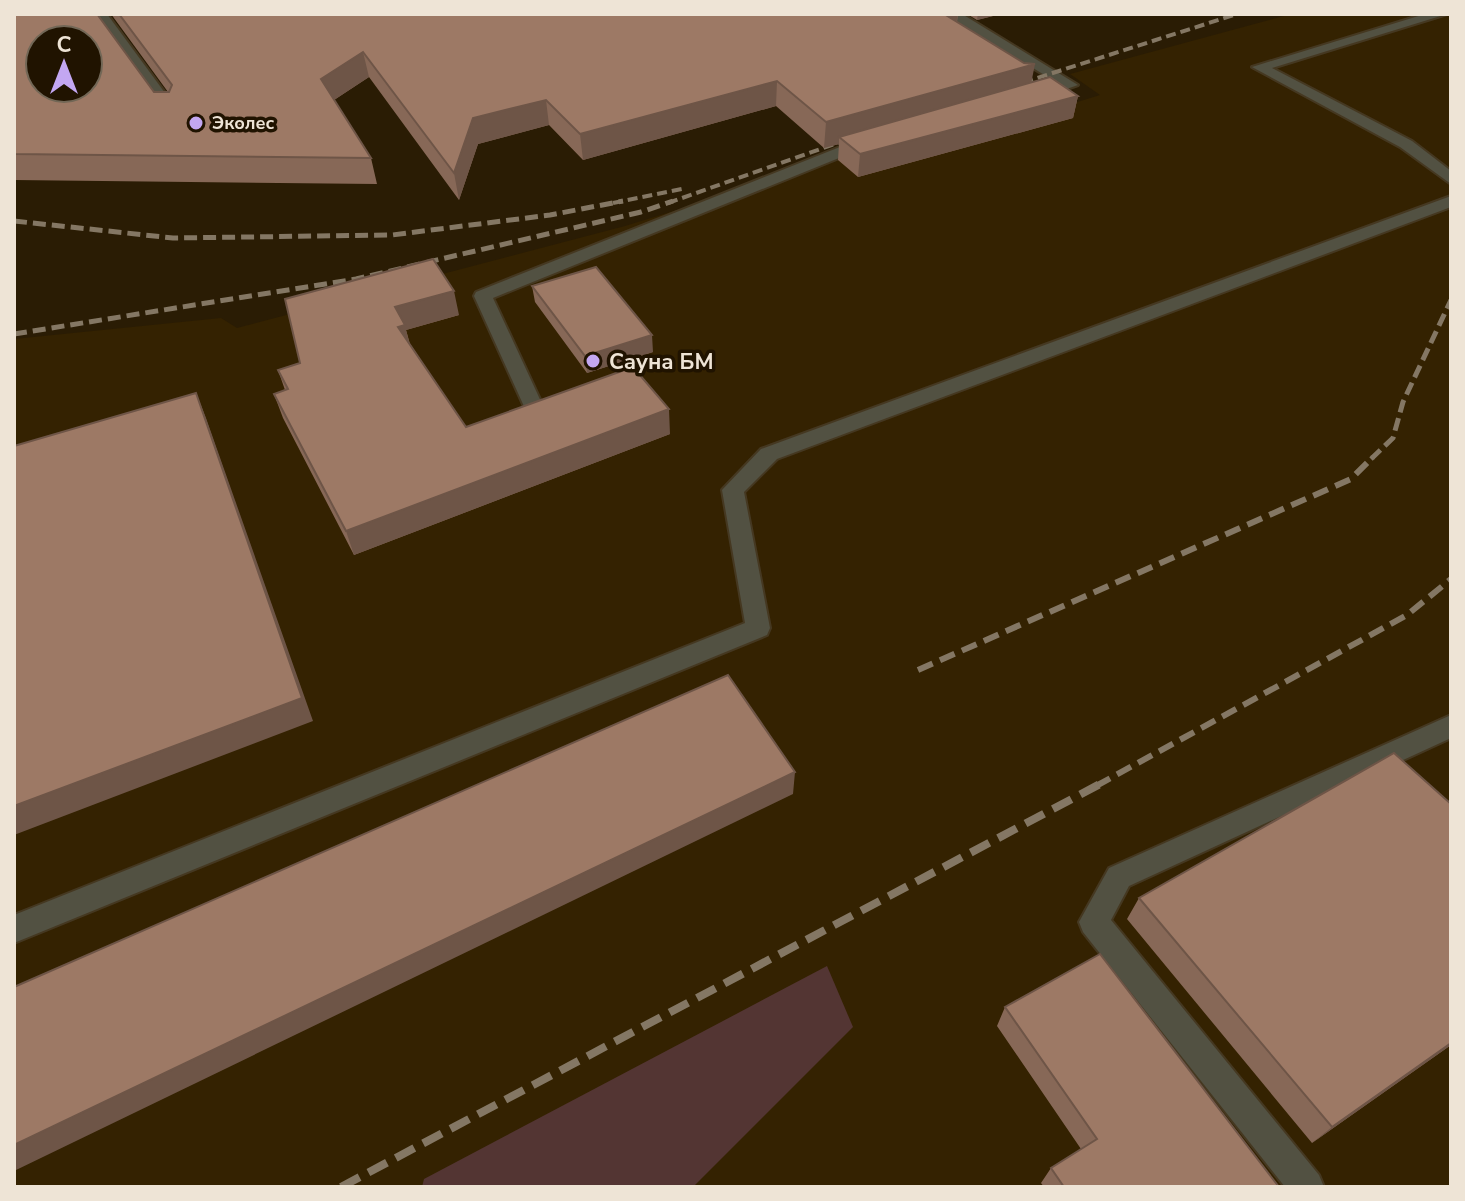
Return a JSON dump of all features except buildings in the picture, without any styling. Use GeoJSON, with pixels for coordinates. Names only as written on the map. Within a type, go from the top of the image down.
{"type":"FeatureCollection","features":[{"type":"Feature","properties":{"kind":"lane"},"geometry":{"type":"LineString","coordinates":[[100,14],[171,112]]}},
{"type":"Feature","properties":{"kind":"lane"},"geometry":{"type":"LineString","coordinates":[[952,14],[1071,85],[1012,101]]}},
{"type":"Feature","properties":{"kind":"lane"},"geometry":{"type":"LineString","coordinates":[[1440,14],[1259,67],[1406,144],[1451,179]]}},
{"type":"Feature","properties":{"kind":"lane"},"geometry":{"type":"LineString","coordinates":[[534,408],[483,296],[850,146],[894,134]]}},
{"type":"Feature","properties":{"kind":"lane"},"geometry":{"type":"LineString","coordinates":[[1430,163],[1451,156]]}},
{"type":"Feature","properties":{"kind":"lane"},"geometry":{"type":"LineString","coordinates":[[14,929],[758,628],[733,490],[769,454],[1451,201]]}},
{"type":"Feature","properties":{"kind":"lane"},"geometry":{"type":"LineString","coordinates":[[1307,1187],[1094,922],[1119,877],[1451,726]]}},
{"type":"Feature","properties":{"kind":"shaded area"},"geometry":{"type":"Polygon","coordinates":[[[1291,14],[1451,14],[1451,1187],[14,1187],[14,339],[221,318],[237,328],[625,226],[790,175],[833,156],[1058,108],[1100,95],[1070,74],[1291,14]]]}},
{"type":"Feature","properties":{"kind":"shaded area"},"geometry":{"type":"Polygon","coordinates":[[[827,966],[853,1027],[693,1187],[422,1187],[424,1179],[827,966]]]}},
{"type":"Feature","properties":{"kind":"railway"},"geometry":{"type":"LineString","coordinates":[[1009,87],[1237,14]]}},
{"type":"Feature","properties":{"kind":"railway"},"geometry":{"type":"LineString","coordinates":[[668,203],[846,140]]}},
{"type":"Feature","properties":{"kind":"railway"},"geometry":{"type":"LineString","coordinates":[[620,202],[682,189]]}},
{"type":"Feature","properties":{"kind":"railway"},"geometry":{"type":"LineString","coordinates":[[14,334],[356,279],[641,212],[673,201]]}},
{"type":"Feature","properties":{"kind":"railway"},"geometry":{"type":"LineString","coordinates":[[14,221],[173,238],[392,235],[550,215],[620,202]]}},
{"type":"Feature","properties":{"kind":"railway"},"geometry":{"type":"LineString","coordinates":[[613,203],[620,202]]}},
{"type":"Feature","properties":{"kind":"railway"},"geometry":{"type":"LineString","coordinates":[[1371,459],[1393,438],[1403,402],[1451,300]]}},
{"type":"Feature","properties":{"kind":"railway"},"geometry":{"type":"LineString","coordinates":[[918,670],[1351,479],[1371,459]]}},
{"type":"Feature","properties":{"kind":"railway"},"geometry":{"type":"LineString","coordinates":[[1096,786],[1407,615],[1451,579]]}},
{"type":"Feature","properties":{"kind":"railway"},"geometry":{"type":"LineString","coordinates":[[341,1187],[1100,784]]}},
{"type":"Feature","properties":{"kind":"place","name":"Эколес"},"geometry":{"type":"Point","coordinates":[196,123]}},
{"type":"Feature","properties":{"kind":"place","name":"Сауна БМ"},"geometry":{"type":"Point","coordinates":[593,361]}}]}
